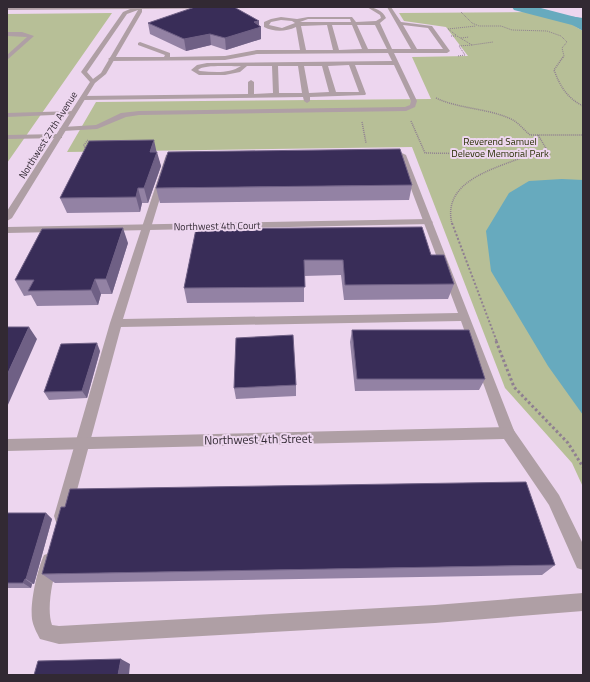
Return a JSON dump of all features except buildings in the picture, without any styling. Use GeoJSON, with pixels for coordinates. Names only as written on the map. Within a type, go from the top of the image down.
{"type":"FeatureCollection","features":[{"type":"Feature","properties":{"kind":"street"},"geometry":{"type":"LineString","coordinates":[[93,82],[84,72],[125,13],[140,7]]}},
{"type":"Feature","properties":{"kind":"street","name":"Northwest 27th Avenue"},"geometry":{"type":"LineString","coordinates":[[7,218],[93,82],[103,74],[140,12],[140,7]]}},
{"type":"Feature","properties":{"kind":"street"},"geometry":{"type":"LineString","coordinates":[[7,9],[250,7]]}},
{"type":"Feature","properties":{"kind":"street"},"geometry":{"type":"LineString","coordinates":[[366,51],[354,23],[352,18],[308,18],[298,22],[291,28],[279,31],[268,28],[266,23],[272,20],[292,19],[298,22],[329,24],[354,23],[378,23],[384,18],[385,16],[369,7]]}},
{"type":"Feature","properties":{"kind":"street"},"geometry":{"type":"LineString","coordinates":[[389,7],[415,51]]}},
{"type":"Feature","properties":{"kind":"street"},"geometry":{"type":"LineString","coordinates":[[298,22],[303,52]]}},
{"type":"Feature","properties":{"kind":"street"},"geometry":{"type":"LineString","coordinates":[[64,129],[97,127],[124,115],[139,113],[406,109],[413,106],[414,101],[378,23]]}},
{"type":"Feature","properties":{"kind":"street"},"geometry":{"type":"LineString","coordinates":[[111,59],[225,58],[280,49],[303,52],[447,51],[430,27],[425,25],[399,23]]}},
{"type":"Feature","properties":{"kind":"street"},"geometry":{"type":"LineString","coordinates":[[329,24],[336,51]]}},
{"type":"Feature","properties":{"kind":"street"},"geometry":{"type":"LineString","coordinates":[[7,34],[22,34],[31,36],[7,58]]}},
{"type":"Feature","properties":{"kind":"street"},"geometry":{"type":"LineString","coordinates":[[140,44],[168,54],[167,58]]}},
{"type":"Feature","properties":{"kind":"street"},"geometry":{"type":"LineString","coordinates":[[246,64],[242,70],[233,73],[199,73],[194,70],[199,66],[206,65],[246,64],[396,63]]}},
{"type":"Feature","properties":{"kind":"street"},"geometry":{"type":"LineString","coordinates":[[275,64],[276,96]]}},
{"type":"Feature","properties":{"kind":"street"},"geometry":{"type":"LineString","coordinates":[[300,64],[306,95],[307,111]]}},
{"type":"Feature","properties":{"kind":"street"},"geometry":{"type":"LineString","coordinates":[[325,64],[333,95]]}},
{"type":"Feature","properties":{"kind":"street"},"geometry":{"type":"LineString","coordinates":[[83,98],[363,94],[352,64]]}},
{"type":"Feature","properties":{"kind":"street"},"geometry":{"type":"LineString","coordinates":[[251,82],[251,96]]}},
{"type":"Feature","properties":{"kind":"street"},"geometry":{"type":"LineString","coordinates":[[7,115],[74,113]]}},
{"type":"Feature","properties":{"kind":"street"},"geometry":{"type":"LineString","coordinates":[[7,137],[59,136]]}},
{"type":"Feature","properties":{"kind":"street"},"geometry":{"type":"LineString","coordinates":[[583,562],[554,500],[508,433],[402,155],[169,158],[116,323],[43,588],[41,619],[46,633],[59,635],[435,614],[583,602]]}},
{"type":"Feature","properties":{"kind":"street","name":"Northwest 4th Court"},"geometry":{"type":"LineString","coordinates":[[7,230],[428,222]]}},
{"type":"Feature","properties":{"kind":"street"},"geometry":{"type":"LineString","coordinates":[[116,323],[465,317]]}},
{"type":"Feature","properties":{"kind":"street","name":"Northwest 4th Street"},"geometry":{"type":"LineString","coordinates":[[7,445],[508,433]]}},
{"type":"Feature","properties":{"kind":"path"},"geometry":{"type":"LineString","coordinates":[[461,12],[470,23],[480,28],[502,26],[511,30],[554,32],[562,37],[567,42],[562,48],[564,56],[554,70],[561,84],[562,91],[569,98],[583,106]]}},
{"type":"Feature","properties":{"kind":"path"},"geometry":{"type":"LineString","coordinates":[[477,26],[448,29],[472,45],[493,42]]}},
{"type":"Feature","properties":{"kind":"path"},"geometry":{"type":"LineString","coordinates":[[437,36],[457,36]]}},
{"type":"Feature","properties":{"kind":"path"},"geometry":{"type":"LineString","coordinates":[[460,38],[470,37]]}},
{"type":"Feature","properties":{"kind":"path"},"geometry":{"type":"LineString","coordinates":[[583,89],[583,93]]}},
{"type":"Feature","properties":{"kind":"path"},"geometry":{"type":"LineString","coordinates":[[436,98],[447,103],[459,104],[463,107],[473,108],[512,119],[530,135],[583,135]]}},
{"type":"Feature","properties":{"kind":"path"},"geometry":{"type":"LineString","coordinates":[[410,119],[425,153],[550,154],[538,135]]}},
{"type":"Feature","properties":{"kind":"path"},"geometry":{"type":"LineString","coordinates":[[362,121],[366,143],[362,145]]}},
{"type":"Feature","properties":{"kind":"path"},"geometry":{"type":"LineString","coordinates":[[90,150],[85,148],[84,145],[93,137]]}},
{"type":"Feature","properties":{"kind":"path"},"geometry":{"type":"LineString","coordinates":[[529,154],[513,162],[486,171],[468,180],[455,196],[450,214],[455,234],[514,387],[568,443],[583,467]]}},
{"type":"Feature","properties":{"kind":"green space","name":"Reverend Samuel Delevoe Memorial Park"},"geometry":{"type":"Polygon","coordinates":[[[536,12],[568,22],[583,31],[583,487],[572,463],[505,388],[412,147],[67,152],[96,102],[431,99],[412,57],[468,56],[446,27],[404,21],[399,13],[536,12]]]}},
{"type":"Feature","properties":{"kind":"green space"},"geometry":{"type":"Polygon","coordinates":[[[112,13],[7,163],[7,14],[112,13]]]}},
{"type":"Feature","properties":{"kind":"water"},"geometry":{"type":"Polygon","coordinates":[[[561,15],[583,18],[583,31],[568,22],[556,18],[561,15]]]}},
{"type":"Feature","properties":{"kind":"water"},"geometry":{"type":"Polygon","coordinates":[[[562,179],[583,180],[583,415],[548,366],[491,271],[486,231],[509,193],[529,181],[562,179]]]}},
{"type":"Feature","properties":{"kind":"waterway"},"geometry":{"type":"LineString","coordinates":[[519,7],[578,22],[583,25]]}}]}
